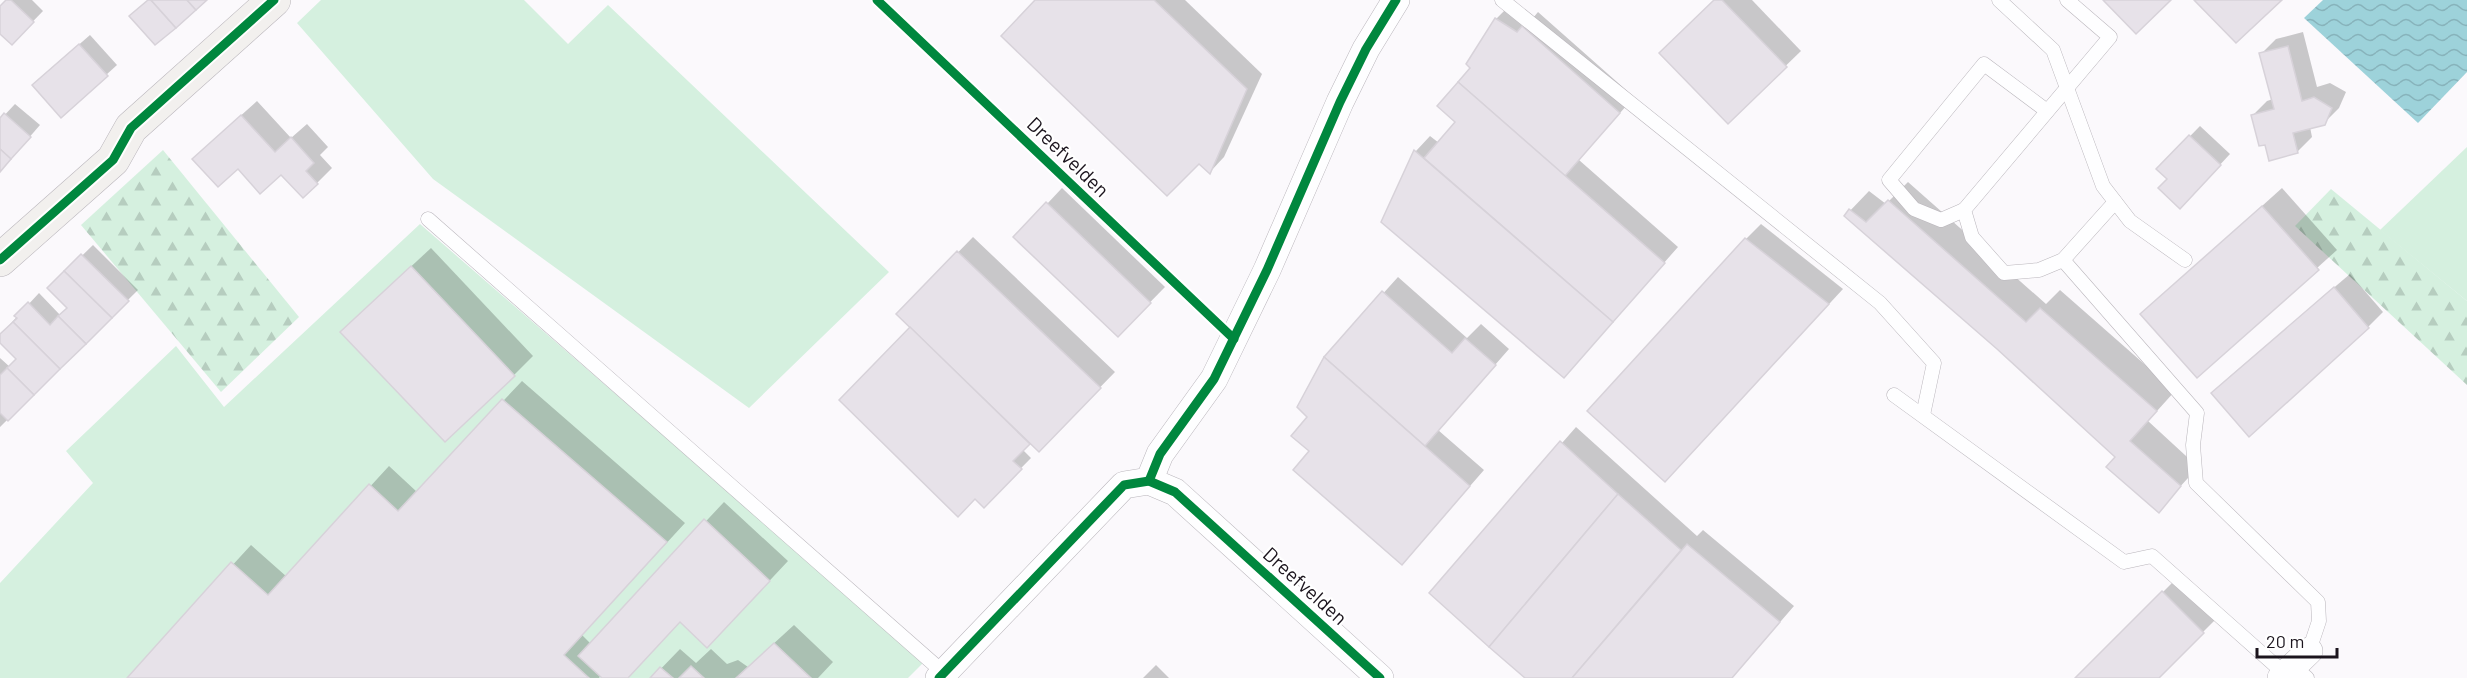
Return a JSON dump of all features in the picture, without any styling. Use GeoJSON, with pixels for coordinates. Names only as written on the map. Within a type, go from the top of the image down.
{"type":"FeatureCollection","features":[{"type":"Feature","properties":{"kind":"street"},"geometry":{"type":"LineString","coordinates":[[0,260],[113,160],[131,128],[274,0]]}},
{"type":"Feature","properties":{"kind":"street"},"geometry":{"type":"LineString","coordinates":[[941,675],[1124,485],[1149,481],[1160,454],[1214,379],[1267,270],[1340,102],[1366,49],[1396,0]]}},
{"type":"Feature","properties":{"kind":"street","name":"Dreefvelden"},"geometry":{"type":"LineString","coordinates":[[1149,481],[1175,492],[1380,678]]}},
{"type":"Feature","properties":{"kind":"lane"},"geometry":{"type":"LineString","coordinates":[[1502,0],[1880,303],[1934,363],[1923,415]]}},
{"type":"Feature","properties":{"kind":"lane"},"geometry":{"type":"LineString","coordinates":[[1999,0],[2053,50],[2103,186],[2130,221],[2185,260]]}},
{"type":"Feature","properties":{"kind":"lane"},"geometry":{"type":"LineString","coordinates":[[2047,111],[1984,64],[1889,180],[1914,209],[1941,220],[1964,210],[2110,38],[2067,0]]}},
{"type":"Feature","properties":{"kind":"lane"},"geometry":{"type":"LineString","coordinates":[[1964,210],[1972,237],[2004,273],[2039,270],[2063,260],[2115,202]]}},
{"type":"Feature","properties":{"kind":"lane"},"geometry":{"type":"LineString","coordinates":[[428,219],[941,675]]}},
{"type":"Feature","properties":{"kind":"lane"},"geometry":{"type":"LineString","coordinates":[[1894,394],[2124,561],[2152,556],[2295,669],[2319,621],[2318,602],[2196,483],[2193,445],[2197,413],[2063,260]]}},
{"type":"Feature","properties":{"kind":"green space"},"geometry":{"type":"Polygon","coordinates":[[[321,0],[524,0],[568,44],[608,5],[889,272],[749,408],[433,179],[297,23],[321,0]]]}},
{"type":"Feature","properties":{"kind":"green space"},"geometry":{"type":"Polygon","coordinates":[[[2467,147],[2467,301],[2380,230],[2467,147]]]}},
{"type":"Feature","properties":{"kind":"green space"},"geometry":{"type":"Polygon","coordinates":[[[163,150],[299,317],[221,392],[81,225],[163,150]]]}},
{"type":"Feature","properties":{"kind":"green space"},"geometry":{"type":"Polygon","coordinates":[[[2331,189],[2467,301],[2467,385],[2295,226],[2331,189]]]}},
{"type":"Feature","properties":{"kind":"green space"},"geometry":{"type":"Polygon","coordinates":[[[420,224],[924,662],[908,678],[0,678],[0,583],[93,483],[66,451],[176,346],[224,407],[420,224]]]}},
{"type":"Feature","properties":{"kind":"water"},"geometry":{"type":"Polygon","coordinates":[[[2323,0],[2467,0],[2467,72],[2418,123],[2304,18],[2323,0]]]}},
{"type":"Feature","properties":{"kind":"building"},"geometry":{"type":"Polygon","coordinates":[[[6,0],[11,0],[34,22],[12,45],[0,34],[0,6],[6,0]]]}},
{"type":"Feature","properties":{"kind":"building"},"geometry":{"type":"Polygon","coordinates":[[[151,0],[176,28],[155,45],[129,16],[151,0]]]}},
{"type":"Feature","properties":{"kind":"building"},"geometry":{"type":"Polygon","coordinates":[[[151,0],[187,0],[196,10],[176,28],[151,0]]]}},
{"type":"Feature","properties":{"kind":"building"},"geometry":{"type":"Polygon","coordinates":[[[187,0],[207,0],[196,10],[187,0]]]}},
{"type":"Feature","properties":{"kind":"building"},"geometry":{"type":"Polygon","coordinates":[[[1035,0],[1154,0],[1247,89],[1210,174],[1199,164],[1167,196],[1001,36],[1035,0]]]}},
{"type":"Feature","properties":{"kind":"building"},"geometry":{"type":"Polygon","coordinates":[[[1714,0],[1722,0],[1787,67],[1728,124],[1659,53],[1714,0]]]}},
{"type":"Feature","properties":{"kind":"building"},"geometry":{"type":"Polygon","coordinates":[[[2103,0],[2171,0],[2136,34],[2103,0]]]}},
{"type":"Feature","properties":{"kind":"building"},"geometry":{"type":"Polygon","coordinates":[[[2194,0],[2282,0],[2236,43],[2194,0]]]}},
{"type":"Feature","properties":{"kind":"building"},"geometry":{"type":"Polygon","coordinates":[[[1495,18],[1517,32],[1522,26],[1620,113],[1565,176],[1458,82],[1470,68],[1466,64],[1495,18]]]}},
{"type":"Feature","properties":{"kind":"building"},"geometry":{"type":"Polygon","coordinates":[[[79,44],[108,76],[61,118],[32,85],[79,44]]]}},
{"type":"Feature","properties":{"kind":"building"},"geometry":{"type":"Polygon","coordinates":[[[2288,46],[2302,101],[2314,97],[2332,108],[2325,125],[2293,133],[2298,153],[2269,161],[2265,145],[2259,146],[2251,115],[2274,109],[2259,53],[2288,46]]]}},
{"type":"Feature","properties":{"kind":"building"},"geometry":{"type":"Polygon","coordinates":[[[1458,82],[1665,263],[1613,322],[1424,158],[1455,122],[1437,106],[1458,82]]]}},
{"type":"Feature","properties":{"kind":"building"},"geometry":{"type":"Polygon","coordinates":[[[4,113],[31,137],[11,159],[0,149],[0,118],[4,113]]]}},
{"type":"Feature","properties":{"kind":"building"},"geometry":{"type":"Polygon","coordinates":[[[241,115],[275,152],[291,137],[314,163],[306,171],[318,184],[303,198],[281,175],[260,194],[238,169],[218,187],[192,159],[241,115]]]}},
{"type":"Feature","properties":{"kind":"building"},"geometry":{"type":"Polygon","coordinates":[[[2189,135],[2221,165],[2180,209],[2158,188],[2167,179],[2156,169],[2189,135]]]}},
{"type":"Feature","properties":{"kind":"building"},"geometry":{"type":"Polygon","coordinates":[[[0,149],[11,159],[0,172],[0,149]]]}},
{"type":"Feature","properties":{"kind":"building"},"geometry":{"type":"Polygon","coordinates":[[[1414,150],[1613,322],[1564,378],[1381,222],[1414,150]]]}},
{"type":"Feature","properties":{"kind":"building"},"geometry":{"type":"Polygon","coordinates":[[[1888,200],[2026,322],[2040,308],[2157,411],[2130,441],[2181,486],[2159,513],[2106,467],[2115,457],[1997,349],[1844,216],[1849,209],[1866,222],[1888,200]]]}},
{"type":"Feature","properties":{"kind":"building"},"geometry":{"type":"Polygon","coordinates":[[[1046,202],[1151,303],[1118,337],[1013,237],[1046,202]]]}},
{"type":"Feature","properties":{"kind":"building"},"geometry":{"type":"Polygon","coordinates":[[[2262,206],[2319,270],[2197,378],[2140,314],[2262,206]]]}},
{"type":"Feature","properties":{"kind":"building"},"geometry":{"type":"Polygon","coordinates":[[[1745,238],[1829,304],[1665,482],[1587,411],[1745,238]]]}},
{"type":"Feature","properties":{"kind":"building"},"geometry":{"type":"Polygon","coordinates":[[[957,251],[1101,388],[1039,452],[896,314],[957,251]]]}},
{"type":"Feature","properties":{"kind":"building"},"geometry":{"type":"Polygon","coordinates":[[[81,254],[129,301],[112,318],[64,271],[81,254]]]}},
{"type":"Feature","properties":{"kind":"building"},"geometry":{"type":"Polygon","coordinates":[[[411,266],[515,376],[445,442],[340,332],[411,266]]]}},
{"type":"Feature","properties":{"kind":"building"},"geometry":{"type":"Polygon","coordinates":[[[64,271],[112,318],[86,344],[58,316],[67,308],[47,288],[64,271]]]}},
{"type":"Feature","properties":{"kind":"building"},"geometry":{"type":"Polygon","coordinates":[[[2334,287],[2369,328],[2249,437],[2211,393],[2334,287]]]}},
{"type":"Feature","properties":{"kind":"building"},"geometry":{"type":"Polygon","coordinates":[[[1382,291],[1452,353],[1465,338],[1496,365],[1425,446],[1324,357],[1382,291]]]}},
{"type":"Feature","properties":{"kind":"building"},"geometry":{"type":"Polygon","coordinates":[[[28,302],[50,325],[58,316],[86,344],[60,369],[13,322],[17,318],[14,316],[28,302]]]}},
{"type":"Feature","properties":{"kind":"building"},"geometry":{"type":"Polygon","coordinates":[[[13,322],[60,369],[34,395],[7,368],[16,359],[0,343],[0,334],[13,322]]]}},
{"type":"Feature","properties":{"kind":"building"},"geometry":{"type":"Polygon","coordinates":[[[910,327],[1030,444],[1013,461],[1022,469],[984,508],[975,499],[958,517],[839,400],[910,327]]]}},
{"type":"Feature","properties":{"kind":"building"},"geometry":{"type":"Polygon","coordinates":[[[1324,357],[1470,486],[1402,565],[1293,470],[1309,451],[1291,436],[1307,417],[1297,407],[1324,357]]]}},
{"type":"Feature","properties":{"kind":"building"},"geometry":{"type":"Polygon","coordinates":[[[7,368],[34,395],[8,421],[0,413],[0,375],[7,368]]]}},
{"type":"Feature","properties":{"kind":"building"},"geometry":{"type":"Polygon","coordinates":[[[502,399],[667,542],[564,655],[589,678],[127,678],[231,562],[268,595],[369,484],[398,511],[502,399]]]}},
{"type":"Feature","properties":{"kind":"building"},"geometry":{"type":"Polygon","coordinates":[[[1560,441],[1618,494],[1489,647],[1429,593],[1560,441]]]}},
{"type":"Feature","properties":{"kind":"building"},"geometry":{"type":"Polygon","coordinates":[[[1618,494],[1681,550],[1572,678],[1525,678],[1489,647],[1618,494]]]}},
{"type":"Feature","properties":{"kind":"building"},"geometry":{"type":"Polygon","coordinates":[[[704,519],[770,581],[707,648],[680,622],[628,678],[602,678],[578,656],[704,519]]]}},
{"type":"Feature","properties":{"kind":"building"},"geometry":{"type":"Polygon","coordinates":[[[1687,544],[1780,622],[1732,678],[1572,678],[1687,544]]]}},
{"type":"Feature","properties":{"kind":"building"},"geometry":{"type":"Polygon","coordinates":[[[2162,591],[2204,633],[2159,678],[2075,678],[2162,591]]]}},
{"type":"Feature","properties":{"kind":"building"},"geometry":{"type":"Polygon","coordinates":[[[774,643],[811,678],[736,678],[774,643]]]}},
{"type":"Feature","properties":{"kind":"building"},"geometry":{"type":"Polygon","coordinates":[[[691,666],[704,678],[679,678],[691,666]]]}},
{"type":"Feature","properties":{"kind":"building"},"geometry":{"type":"Polygon","coordinates":[[[660,667],[673,678],[650,678],[660,667]]]}},
{"type":"Feature","properties":{"kind":"cycle path"},"geometry":{"type":"LineString","coordinates":[[0,260],[113,160],[131,128],[274,0]]}},
{"type":"Feature","properties":{"kind":"cycle path"},"geometry":{"type":"LineString","coordinates":[[877,0],[1234,339]]}},
{"type":"Feature","properties":{"kind":"cycle path"},"geometry":{"type":"LineString","coordinates":[[1149,481],[1160,454],[1214,379],[1267,270],[1340,102],[1366,49],[1396,0]]}},
{"type":"Feature","properties":{"kind":"cycle path"},"geometry":{"type":"LineString","coordinates":[[939,678],[1124,485],[1149,481],[1175,492],[1380,678]]}}]}
